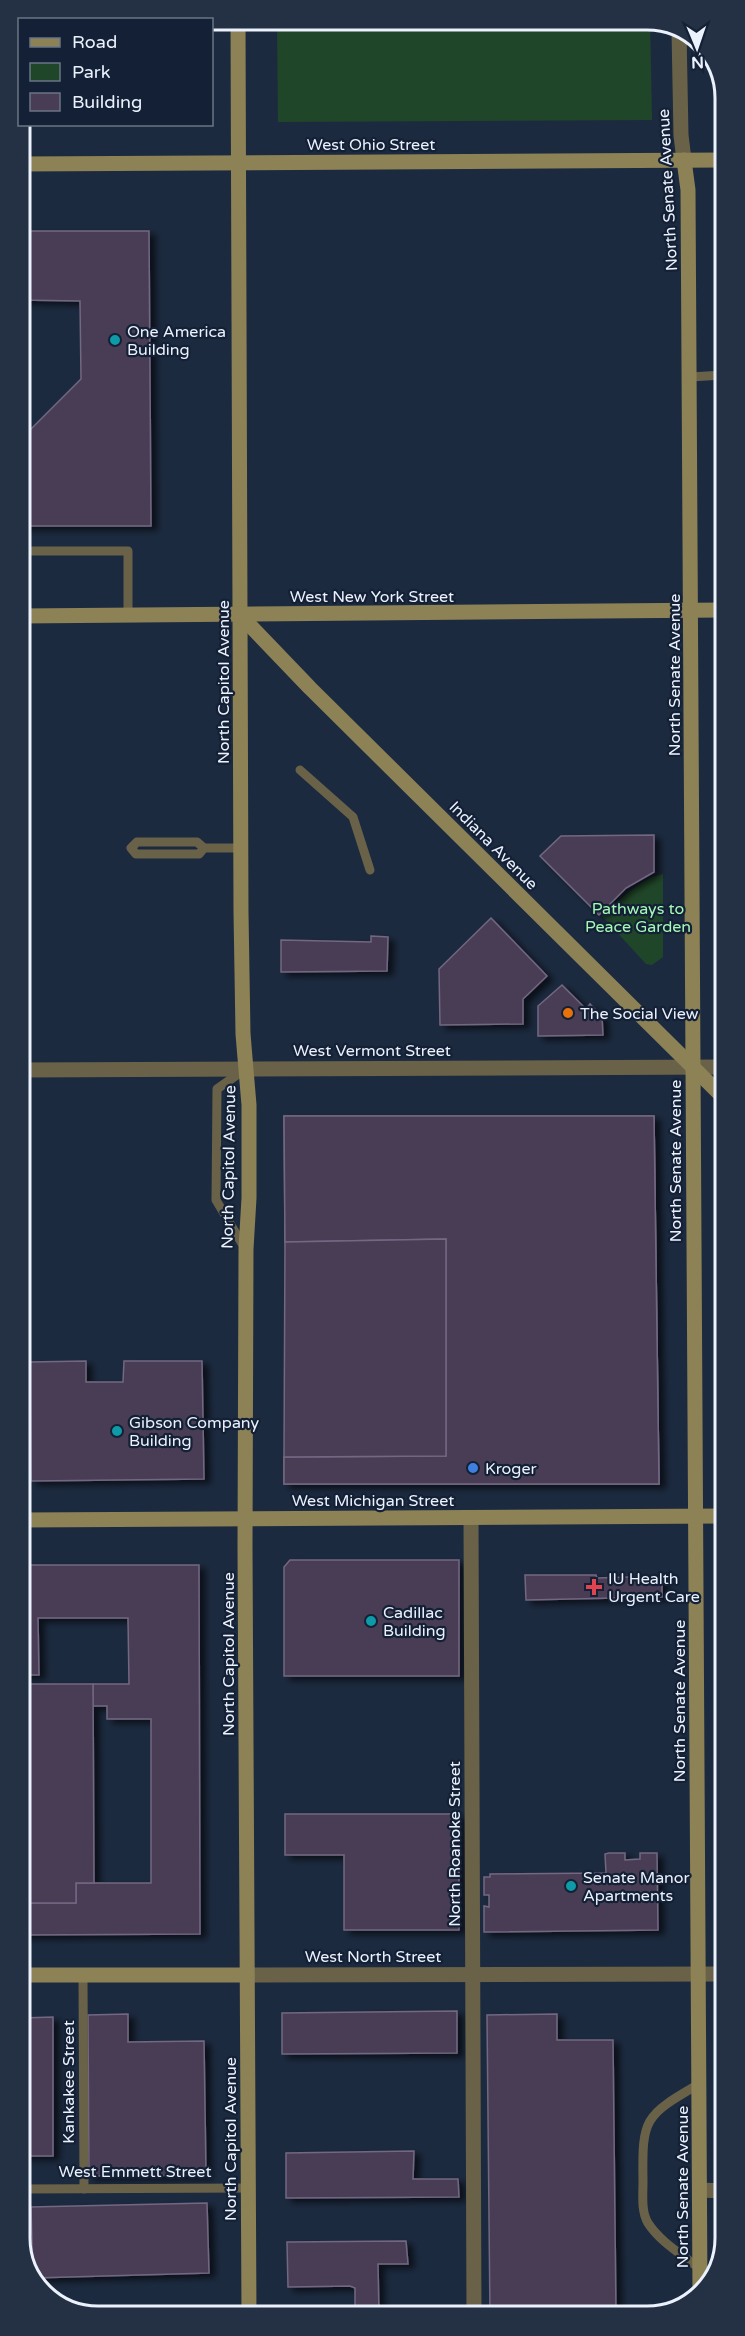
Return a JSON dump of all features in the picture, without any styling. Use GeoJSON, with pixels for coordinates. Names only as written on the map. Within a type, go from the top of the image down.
{"type":"FeatureCollection","features":[{"type":"Feature","properties":{"kind":"main road","name":"North Capitol Avenue"},"geometry":{"type":"LineString","coordinates":[[238,30],[241,848],[243,1034],[247,1068],[249,1198],[246,1250],[245,1520],[249,2306]]}},
{"type":"Feature","properties":{"kind":"main road","name":"North Senate Avenue"},"geometry":{"type":"LineString","coordinates":[[684,160],[688,190],[692,610],[700,2280]]}},
{"type":"Feature","properties":{"kind":"main road","name":"West Ohio Street"},"geometry":{"type":"LineString","coordinates":[[30,164],[715,160]]}},
{"type":"Feature","properties":{"kind":"main road","name":"West New York Street"},"geometry":{"type":"LineString","coordinates":[[30,616],[468,614],[715,610]]}},
{"type":"Feature","properties":{"kind":"main road","name":"Indiana Avenue"},"geometry":{"type":"LineString","coordinates":[[240,615],[310,688],[715,1089]]}},
{"type":"Feature","properties":{"kind":"main road","name":"West Michigan Street"},"geometry":{"type":"LineString","coordinates":[[30,1520],[715,1516]]}},
{"type":"Feature","properties":{"kind":"main road","name":"West North Street"},"geometry":{"type":"LineString","coordinates":[[30,1975],[247,1975]]}},
{"type":"Feature","properties":{"kind":"street","name":"North Senate Avenue"},"geometry":{"type":"LineString","coordinates":[[680,39],[681,135],[684,160]]}},
{"type":"Feature","properties":{"kind":"street","name":"West Vermont Street"},"geometry":{"type":"LineString","coordinates":[[30,1070],[715,1067]]}},
{"type":"Feature","properties":{"kind":"street","name":"North Roanoke Street"},"geometry":{"type":"LineString","coordinates":[[471,1518],[474,2306]]}},
{"type":"Feature","properties":{"kind":"street","name":"West North Street"},"geometry":{"type":"LineString","coordinates":[[247,1975],[715,1974]]}},
{"type":"Feature","properties":{"kind":"street"},"geometry":{"type":"LineString","coordinates":[[700,2190],[715,2191]]}},
{"type":"Feature","properties":{"kind":"lane"},"geometry":{"type":"LineString","coordinates":[[690,376],[715,375]]}},
{"type":"Feature","properties":{"kind":"lane"},"geometry":{"type":"LineString","coordinates":[[30,551],[128,551],[128,615]]}},
{"type":"Feature","properties":{"kind":"lane"},"geometry":{"type":"LineString","coordinates":[[300,770],[353,817],[370,870]]}},
{"type":"Feature","properties":{"kind":"lane"},"geometry":{"type":"LineString","coordinates":[[204,848],[199,854],[136,854],[130,848],[137,842],[197,842],[204,848],[241,848]]}},
{"type":"Feature","properties":{"kind":"lane"},"geometry":{"type":"LineString","coordinates":[[246,1250],[216,1200],[216,1095],[217,1089],[247,1068]]}},
{"type":"Feature","properties":{"kind":"lane","name":"Kankakee Street"},"geometry":{"type":"LineString","coordinates":[[83,1975],[84,2189]]}},
{"type":"Feature","properties":{"kind":"lane"},"geometry":{"type":"LineString","coordinates":[[699,2084],[664,2104],[650,2119],[644,2134],[643,2151],[644,2208],[647,2222],[663,2240],[700,2269]]}},
{"type":"Feature","properties":{"kind":"lane","name":"West Emmett Street"},"geometry":{"type":"LineString","coordinates":[[30,2189],[249,2188]]}},
{"type":"Feature","properties":{"kind":"green space"},"geometry":{"type":"Polygon","coordinates":[[[277,30],[650,30],[652,120],[278,122],[277,30]]]}},
{"type":"Feature","properties":{"kind":"green space","name":"Pathways to Peace Garden"},"geometry":{"type":"Polygon","coordinates":[[[663,874],[663,957],[652,965],[646,964],[602,916],[638,885],[663,874]]]}},
{"type":"Feature","properties":{"kind":"building","name":"One America Building"},"geometry":{"type":"Polygon","coordinates":[[[30,231],[149,231],[151,526],[30,526],[30,430],[81,379],[80,301],[30,300],[30,231]]]}},
{"type":"Feature","properties":{"kind":"building"},"geometry":{"type":"Polygon","coordinates":[[[654,835],[654,872],[626,888],[599,915],[540,856],[561,836],[654,835]]]}},
{"type":"Feature","properties":{"kind":"building"},"geometry":{"type":"Polygon","coordinates":[[[491,918],[547,976],[523,999],[523,1024],[440,1025],[439,969],[491,918]]]}},
{"type":"Feature","properties":{"kind":"building"},"geometry":{"type":"Polygon","coordinates":[[[371,936],[388,937],[387,971],[281,972],[281,940],[371,942],[371,936]]]}},
{"type":"Feature","properties":{"kind":"building","name":"The Social View"},"geometry":{"type":"Polygon","coordinates":[[[562,985],[586,1009],[590,1004],[602,1017],[603,1035],[538,1036],[538,1006],[562,985]]]}},
{"type":"Feature","properties":{"kind":"building"},"geometry":{"type":"Polygon","coordinates":[[[284,1116],[654,1116],[659,1484],[284,1484],[284,1457],[446,1456],[446,1239],[285,1242],[284,1116]],[[591,1179],[480,1180],[482,1271],[591,1269],[591,1179]],[[589,1337],[482,1338],[482,1419],[591,1418],[589,1337]]]}},
{"type":"Feature","properties":{"kind":"building"},"geometry":{"type":"Polygon","coordinates":[[[284,1116],[654,1116],[659,1484],[284,1484],[284,1457],[446,1456],[446,1239],[285,1242],[284,1116]]]}},
{"type":"Feature","properties":{"kind":"building"},"geometry":{"type":"Polygon","coordinates":[[[446,1239],[446,1456],[284,1457],[285,1242],[446,1239]]]}},
{"type":"Feature","properties":{"kind":"building","name":"Gibson Company Building"},"geometry":{"type":"Polygon","coordinates":[[[86,1361],[86,1382],[123,1382],[124,1361],[202,1361],[204,1479],[31,1481],[30,1362],[86,1361]]]}},
{"type":"Feature","properties":{"kind":"building","name":"Cadillac Building"},"geometry":{"type":"Polygon","coordinates":[[[290,1560],[459,1560],[459,1676],[284,1676],[284,1567],[290,1560]]]}},
{"type":"Feature","properties":{"kind":"building"},"geometry":{"type":"Polygon","coordinates":[[[30,1565],[199,1565],[200,1934],[30,1935],[30,1903],[76,1903],[76,1883],[151,1883],[151,1719],[107,1719],[107,1706],[93,1706],[93,1684],[129,1684],[128,1618],[38,1618],[39,1675],[30,1675],[30,1565]]]}},
{"type":"Feature","properties":{"kind":"building","name":"IU Health Urgent Care"},"geometry":{"type":"Polygon","coordinates":[[[525,1575],[596,1575],[597,1578],[662,1576],[662,1597],[526,1600],[525,1575]]]}},
{"type":"Feature","properties":{"kind":"building"},"geometry":{"type":"Polygon","coordinates":[[[30,1684],[93,1684],[94,1883],[76,1883],[76,1903],[30,1903],[30,1684]]]}},
{"type":"Feature","properties":{"kind":"building"},"geometry":{"type":"Polygon","coordinates":[[[285,1814],[459,1814],[459,1930],[344,1930],[344,1855],[285,1855],[285,1814]]]}},
{"type":"Feature","properties":{"kind":"building","name":"Senate Manor Apartments"},"geometry":{"type":"Polygon","coordinates":[[[625,1853],[625,1860],[640,1859],[640,1853],[657,1853],[658,1930],[484,1932],[484,1906],[489,1907],[489,1895],[484,1895],[484,1877],[490,1877],[490,1874],[606,1873],[605,1854],[625,1853]]]}},
{"type":"Feature","properties":{"kind":"building"},"geometry":{"type":"Polygon","coordinates":[[[457,2011],[457,2053],[282,2054],[282,2013],[457,2011]]]}},
{"type":"Feature","properties":{"kind":"building"},"geometry":{"type":"Polygon","coordinates":[[[128,2014],[128,2042],[204,2041],[206,2175],[89,2176],[88,2015],[128,2014]]]}},
{"type":"Feature","properties":{"kind":"building"},"geometry":{"type":"Polygon","coordinates":[[[557,2014],[557,2040],[613,2040],[616,2306],[490,2306],[487,2015],[557,2014]]]}},
{"type":"Feature","properties":{"kind":"building"},"geometry":{"type":"Polygon","coordinates":[[[53,2017],[53,2156],[30,2156],[30,2018],[53,2017]]]}},
{"type":"Feature","properties":{"kind":"building"},"geometry":{"type":"Polygon","coordinates":[[[414,2151],[413,2179],[458,2179],[459,2197],[286,2198],[286,2153],[414,2151]]]}},
{"type":"Feature","properties":{"kind":"building"},"geometry":{"type":"Polygon","coordinates":[[[207,2203],[209,2273],[43,2278],[32,2256],[31,2207],[207,2203]]]}},
{"type":"Feature","properties":{"kind":"building"},"geometry":{"type":"Polygon","coordinates":[[[406,2241],[408,2264],[378,2264],[379,2306],[355,2306],[355,2288],[350,2286],[288,2287],[287,2242],[406,2241]]]}},
{"type":"Feature","properties":{"kind":"place","name":"One America Building"},"geometry":{"type":"Point","coordinates":[115,340]}},
{"type":"Feature","properties":{"kind":"place","name":"The Social View"},"geometry":{"type":"Point","coordinates":[568,1013]}},
{"type":"Feature","properties":{"kind":"place","name":"Gibson Company Building"},"geometry":{"type":"Point","coordinates":[117,1431]}},
{"type":"Feature","properties":{"kind":"place","name":"Kroger"},"geometry":{"type":"Point","coordinates":[473,1468]}},
{"type":"Feature","properties":{"kind":"place","name":"IU Health Urgent Care"},"geometry":{"type":"Point","coordinates":[594,1587]}},
{"type":"Feature","properties":{"kind":"place","name":"Cadillac Building"},"geometry":{"type":"Point","coordinates":[371,1621]}},
{"type":"Feature","properties":{"kind":"place","name":"Senate Manor Apartments"},"geometry":{"type":"Point","coordinates":[571,1886]}}]}
